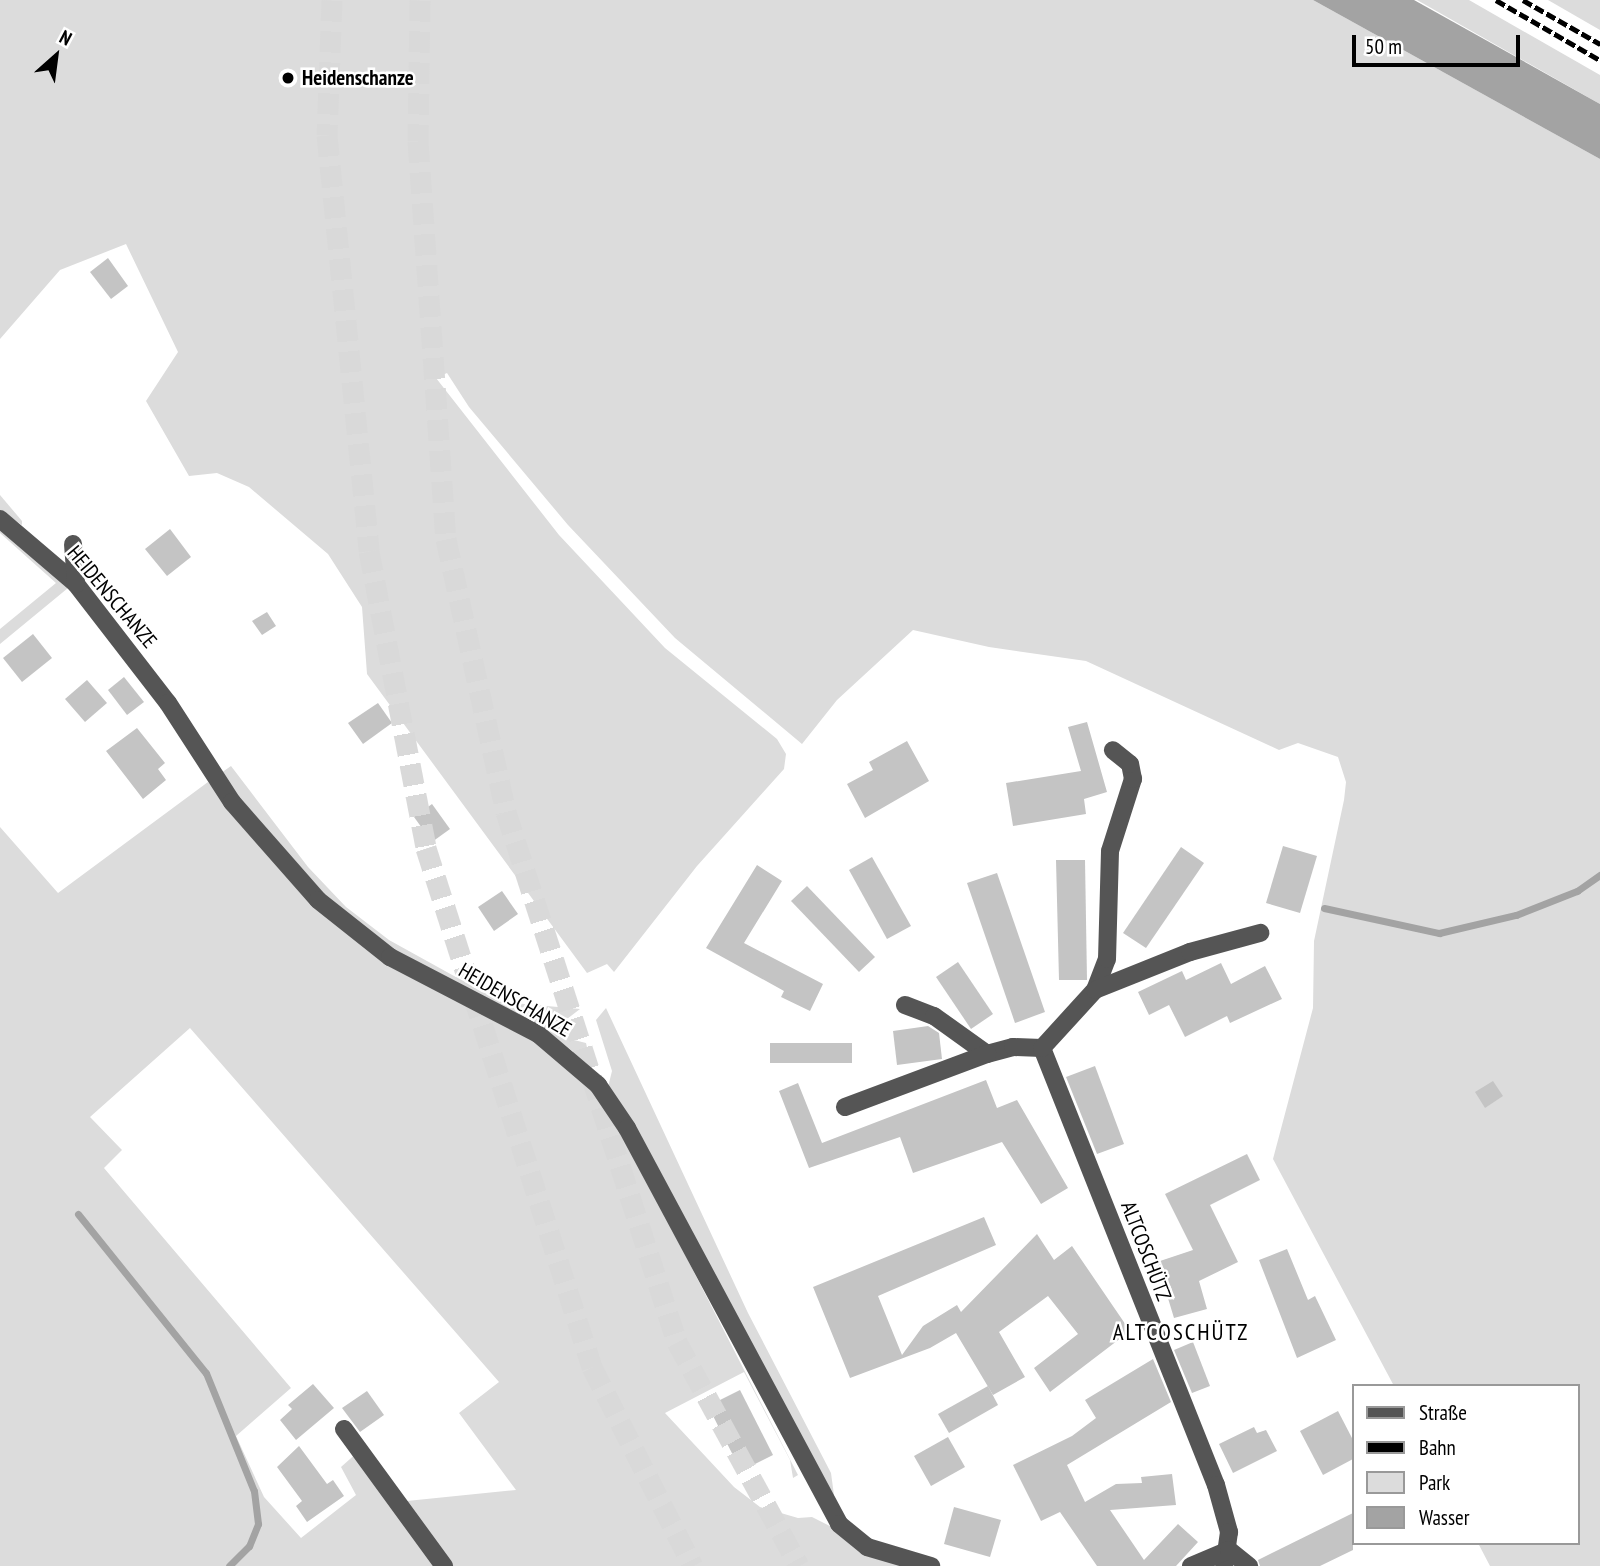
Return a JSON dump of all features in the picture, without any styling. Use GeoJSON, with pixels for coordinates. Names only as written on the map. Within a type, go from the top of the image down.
{"type":"FeatureCollection","features":[{"type":"Feature","properties":{"kind":"street","name":"HEIDENSCHANZE"},"geometry":{"type":"LineString","coordinates":[[0,519],[76,584],[169,703],[232,802],[318,900],[390,957],[538,1034],[598,1085],[627,1128],[839,1524],[867,1547],[931,1566]]}},
{"type":"Feature","properties":{"kind":"street"},"geometry":{"type":"LineString","coordinates":[[73,544],[76,584]]}},
{"type":"Feature","properties":{"kind":"street"},"geometry":{"type":"LineString","coordinates":[[845,1107],[987,1054],[1013,1047],[1042,1048],[1095,990],[1107,960],[1110,851],[1133,779],[1130,764],[1113,751]]}},
{"type":"Feature","properties":{"kind":"street"},"geometry":{"type":"LineString","coordinates":[[1095,990],[1190,952],[1261,933]]}},
{"type":"Feature","properties":{"kind":"street"},"geometry":{"type":"LineString","coordinates":[[905,1005],[943,1021],[987,1054]]}},
{"type":"Feature","properties":{"kind":"street","name":"ALTCOSCHÜTZ"},"geometry":{"type":"LineString","coordinates":[[1042,1048],[1216,1485],[1229,1532],[1226,1558]]}},
{"type":"Feature","properties":{"kind":"street"},"geometry":{"type":"LineString","coordinates":[[344,1429],[444,1566]]}},
{"type":"Feature","properties":{"kind":"street"},"geometry":{"type":"LineString","coordinates":[[1191,1566],[1226,1558],[1249,1566]]}},
{"type":"Feature","properties":{"kind":"green space"},"geometry":{"type":"Polygon","coordinates":[[[0,0],[1313,0],[1600,159],[1600,1566],[1490,1566],[1479,1545],[1579,1545],[1579,1384],[1393,1384],[1273,1159],[1313,1008],[1314,941],[1346,782],[1338,757],[1298,743],[1279,750],[1086,661],[989,647],[913,630],[837,700],[802,744],[675,638],[568,525],[469,407],[447,373],[436,378],[559,535],[665,648],[777,739],[786,754],[784,769],[697,866],[614,972],[607,964],[587,973],[367,674],[362,607],[328,554],[249,487],[217,473],[189,476],[146,401],[178,352],[126,244],[60,270],[0,339],[0,0]]]}},
{"type":"Feature","properties":{"kind":"green space"},"geometry":{"type":"Polygon","coordinates":[[[1417,0],[1469,0],[1600,75],[1600,104],[1417,0]]]}},
{"type":"Feature","properties":{"kind":"green space"},"geometry":{"type":"Polygon","coordinates":[[[1548,0],[1600,0],[1600,30],[1548,0]]]}},
{"type":"Feature","properties":{"kind":"green space"},"geometry":{"type":"Polygon","coordinates":[[[0,495],[22,521],[22,525],[0,510],[0,495]]]}},
{"type":"Feature","properties":{"kind":"green space"},"geometry":{"type":"Polygon","coordinates":[[[0,527],[68,588],[0,644],[0,629],[56,583],[0,533],[0,527]]]}},
{"type":"Feature","properties":{"kind":"green space"},"geometry":{"type":"Polygon","coordinates":[[[231,766],[308,867],[346,907],[389,940],[501,1002],[580,1009],[567,1019],[574,1040],[586,1043],[591,1065],[545,1030],[405,958],[340,910],[276,846],[221,773],[231,766]]]}},
{"type":"Feature","properties":{"kind":"green space"},"geometry":{"type":"Polygon","coordinates":[[[208,782],[297,889],[518,1029],[586,1082],[618,1124],[798,1475],[793,1478],[790,1460],[744,1372],[665,1413],[734,1487],[760,1507],[798,1518],[812,1517],[909,1566],[0,1566],[0,827],[58,893],[208,782]],[[190,1028],[90,1117],[122,1150],[104,1168],[291,1388],[236,1436],[264,1497],[301,1538],[356,1495],[341,1467],[359,1451],[397,1502],[516,1490],[459,1413],[499,1382],[190,1028]]]}},
{"type":"Feature","properties":{"kind":"green space"},"geometry":{"type":"Polygon","coordinates":[[[606,1008],[748,1313],[831,1473],[836,1510],[608,1087],[612,1071],[596,1020],[606,1008]]]}},
{"type":"Feature","properties":{"kind":"water"},"geometry":{"type":"Polygon","coordinates":[[[1313,0],[1414,0],[1600,104],[1600,159],[1313,0]]]}},
{"type":"Feature","properties":{"kind":"building"},"geometry":{"type":"Polygon","coordinates":[[[108,258],[128,286],[111,299],[90,272],[108,258]]]}},
{"type":"Feature","properties":{"kind":"building"},"geometry":{"type":"Polygon","coordinates":[[[170,529],[191,557],[167,576],[145,549],[170,529]]]}},
{"type":"Feature","properties":{"kind":"building"},"geometry":{"type":"Polygon","coordinates":[[[267,612],[276,626],[262,635],[252,621],[267,612]]]}},
{"type":"Feature","properties":{"kind":"building"},"geometry":{"type":"Polygon","coordinates":[[[33,634],[52,658],[22,682],[3,658],[33,634]]]}},
{"type":"Feature","properties":{"kind":"building"},"geometry":{"type":"Polygon","coordinates":[[[124,677],[144,702],[127,715],[108,690],[124,677]]]}},
{"type":"Feature","properties":{"kind":"building"},"geometry":{"type":"Polygon","coordinates":[[[87,680],[107,703],[85,722],[65,699],[87,680]]]}},
{"type":"Feature","properties":{"kind":"building"},"geometry":{"type":"Polygon","coordinates":[[[378,703],[392,723],[363,744],[348,723],[378,703]]]}},
{"type":"Feature","properties":{"kind":"building"},"geometry":{"type":"Polygon","coordinates":[[[1087,722],[1107,792],[1084,799],[1086,814],[1013,826],[1006,783],[1081,771],[1068,727],[1087,722]]]}},
{"type":"Feature","properties":{"kind":"building"},"geometry":{"type":"Polygon","coordinates":[[[137,728],[165,763],[158,769],[166,780],[143,799],[106,751],[137,728]]]}},
{"type":"Feature","properties":{"kind":"building"},"geometry":{"type":"Polygon","coordinates":[[[907,741],[929,781],[865,818],[847,784],[873,770],[869,762],[907,741]]]}},
{"type":"Feature","properties":{"kind":"building"},"geometry":{"type":"Polygon","coordinates":[[[432,804],[450,829],[432,842],[414,817],[432,804]]]}},
{"type":"Feature","properties":{"kind":"building"},"geometry":{"type":"Polygon","coordinates":[[[1283,846],[1317,856],[1300,913],[1266,903],[1283,846]]]}},
{"type":"Feature","properties":{"kind":"building"},"geometry":{"type":"Polygon","coordinates":[[[1181,847],[1204,863],[1146,948],[1123,933],[1181,847]]]}},
{"type":"Feature","properties":{"kind":"building"},"geometry":{"type":"Polygon","coordinates":[[[872,857],[911,926],[887,939],[849,870],[872,857]]]}},
{"type":"Feature","properties":{"kind":"building"},"geometry":{"type":"Polygon","coordinates":[[[1056,860],[1085,860],[1087,980],[1059,980],[1056,860]]]}},
{"type":"Feature","properties":{"kind":"building"},"geometry":{"type":"Polygon","coordinates":[[[757,865],[782,881],[744,943],[823,984],[810,1011],[781,997],[784,991],[706,948],[757,865]]]}},
{"type":"Feature","properties":{"kind":"building"},"geometry":{"type":"Polygon","coordinates":[[[997,873],[1045,1012],[1015,1023],[967,883],[997,873]]]}},
{"type":"Feature","properties":{"kind":"building"},"geometry":{"type":"Polygon","coordinates":[[[807,886],[875,957],[859,972],[791,901],[807,886]]]}},
{"type":"Feature","properties":{"kind":"building"},"geometry":{"type":"Polygon","coordinates":[[[502,891],[518,914],[494,931],[478,907],[502,891]]]}},
{"type":"Feature","properties":{"kind":"building"},"geometry":{"type":"Polygon","coordinates":[[[958,962],[993,1014],[971,1029],[936,977],[958,962]]]}},
{"type":"Feature","properties":{"kind":"building"},"geometry":{"type":"Polygon","coordinates":[[[1221,963],[1231,984],[1265,966],[1282,999],[1230,1023],[1227,1016],[1185,1037],[1169,1005],[1149,1015],[1138,992],[1182,971],[1186,980],[1221,963]]]}},
{"type":"Feature","properties":{"kind":"building"},"geometry":{"type":"Polygon","coordinates":[[[928,1026],[939,1033],[942,1059],[897,1065],[893,1031],[928,1026]]]}},
{"type":"Feature","properties":{"kind":"building"},"geometry":{"type":"Polygon","coordinates":[[[770,1043],[852,1043],[852,1063],[770,1063],[770,1043]]]}},
{"type":"Feature","properties":{"kind":"building"},"geometry":{"type":"Polygon","coordinates":[[[1095,1066],[1124,1144],[1097,1154],[1066,1077],[1095,1066]]]}},
{"type":"Feature","properties":{"kind":"building"},"geometry":{"type":"Polygon","coordinates":[[[986,1080],[997,1108],[1017,1100],[1068,1188],[1041,1204],[1002,1142],[913,1173],[900,1137],[809,1168],[779,1091],[798,1083],[822,1143],[986,1080]]]}},
{"type":"Feature","properties":{"kind":"building"},"geometry":{"type":"Polygon","coordinates":[[[1493,1081],[1503,1096],[1485,1108],[1475,1092],[1493,1081]]]}},
{"type":"Feature","properties":{"kind":"building"},"geometry":{"type":"Polygon","coordinates":[[[1247,1154],[1260,1180],[1210,1205],[1238,1262],[1199,1281],[1207,1309],[1174,1318],[1157,1262],[1193,1250],[1165,1194],[1247,1154]]]}},
{"type":"Feature","properties":{"kind":"building"},"geometry":{"type":"Polygon","coordinates":[[[984,1217],[996,1245],[878,1296],[902,1355],[923,1326],[957,1305],[961,1312],[1037,1234],[1054,1260],[1072,1246],[1130,1331],[1050,1392],[1034,1368],[1078,1334],[1048,1296],[999,1332],[1025,1377],[993,1395],[956,1333],[930,1348],[850,1378],[813,1287],[984,1217]]]}},
{"type":"Feature","properties":{"kind":"building"},"geometry":{"type":"Polygon","coordinates":[[[1287,1249],[1308,1300],[1315,1296],[1336,1340],[1297,1358],[1259,1260],[1287,1249]]]}},
{"type":"Feature","properties":{"kind":"building"},"geometry":{"type":"Polygon","coordinates":[[[1193,1342],[1210,1386],[1192,1393],[1174,1350],[1193,1342]]]}},
{"type":"Feature","properties":{"kind":"building"},"geometry":{"type":"Polygon","coordinates":[[[1153,1359],[1171,1402],[1067,1465],[1085,1502],[1116,1484],[1142,1483],[1141,1477],[1172,1474],[1176,1505],[1110,1510],[1144,1560],[1178,1524],[1198,1542],[1176,1566],[1097,1566],[1060,1512],[1041,1521],[1013,1465],[1072,1436],[1096,1418],[1085,1400],[1153,1359]]]}},
{"type":"Feature","properties":{"kind":"building"},"geometry":{"type":"Polygon","coordinates":[[[313,1384],[334,1408],[296,1440],[280,1420],[292,1409],[288,1405],[313,1384]]]}},
{"type":"Feature","properties":{"kind":"building"},"geometry":{"type":"Polygon","coordinates":[[[988,1386],[998,1405],[949,1433],[938,1414],[988,1386]]]}},
{"type":"Feature","properties":{"kind":"building"},"geometry":{"type":"Polygon","coordinates":[[[740,1390],[773,1455],[741,1471],[708,1406],[740,1390]]]}},
{"type":"Feature","properties":{"kind":"building"},"geometry":{"type":"Polygon","coordinates":[[[367,1391],[384,1415],[360,1432],[342,1408],[367,1391]]]}},
{"type":"Feature","properties":{"kind":"building"},"geometry":{"type":"Polygon","coordinates":[[[1338,1411],[1352,1438],[1352,1460],[1323,1475],[1300,1431],[1338,1411]]]}},
{"type":"Feature","properties":{"kind":"building"},"geometry":{"type":"Polygon","coordinates":[[[1254,1427],[1257,1433],[1266,1430],[1277,1451],[1233,1473],[1219,1444],[1254,1427]]]}},
{"type":"Feature","properties":{"kind":"building"},"geometry":{"type":"Polygon","coordinates":[[[948,1437],[965,1467],[931,1486],[914,1456],[948,1437]]]}},
{"type":"Feature","properties":{"kind":"building"},"geometry":{"type":"Polygon","coordinates":[[[299,1446],[327,1484],[333,1480],[344,1496],[307,1522],[296,1506],[302,1501],[277,1467],[299,1446]]]}},
{"type":"Feature","properties":{"kind":"building"},"geometry":{"type":"Polygon","coordinates":[[[954,1507],[1001,1520],[990,1557],[944,1544],[954,1507]]]}},
{"type":"Feature","properties":{"kind":"building"},"geometry":{"type":"Polygon","coordinates":[[[1352,1513],[1353,1550],[1320,1566],[1260,1566],[1258,1560],[1352,1513]]]}},
{"type":"Feature","properties":{"kind":"waterway"},"geometry":{"type":"LineString","coordinates":[[1324,908],[1439,933],[1516,915],[1577,891],[1600,875]]}},
{"type":"Feature","properties":{"kind":"waterway"},"geometry":{"type":"LineString","coordinates":[[78,1214],[206,1373],[254,1491],[258,1524],[249,1546],[229,1566]]}},
{"type":"Feature","properties":{"kind":"tunnel"},"geometry":{"type":"LineString","coordinates":[[332,0],[327,135],[369,551],[426,848],[592,1367],[693,1566]]}},
{"type":"Feature","properties":{"kind":"tunnel"},"geometry":{"type":"LineString","coordinates":[[420,0],[418,141],[446,539],[506,812],[677,1342],[799,1566]]}},
{"type":"Feature","properties":{"kind":"railway"},"geometry":{"type":"LineString","coordinates":[[1496,0],[1600,60]]}},
{"type":"Feature","properties":{"kind":"railway"},"geometry":{"type":"LineString","coordinates":[[1523,0],[1600,44]]}},
{"type":"Feature","properties":{"kind":"place","name":"Heidenschanze"},"geometry":{"type":"Point","coordinates":[288,78]}},
{"type":"Feature","properties":{"kind":"district","name":"ALTCOSCHÜTZ"},"geometry":{"type":"Point","coordinates":[1181,1332]}}]}
